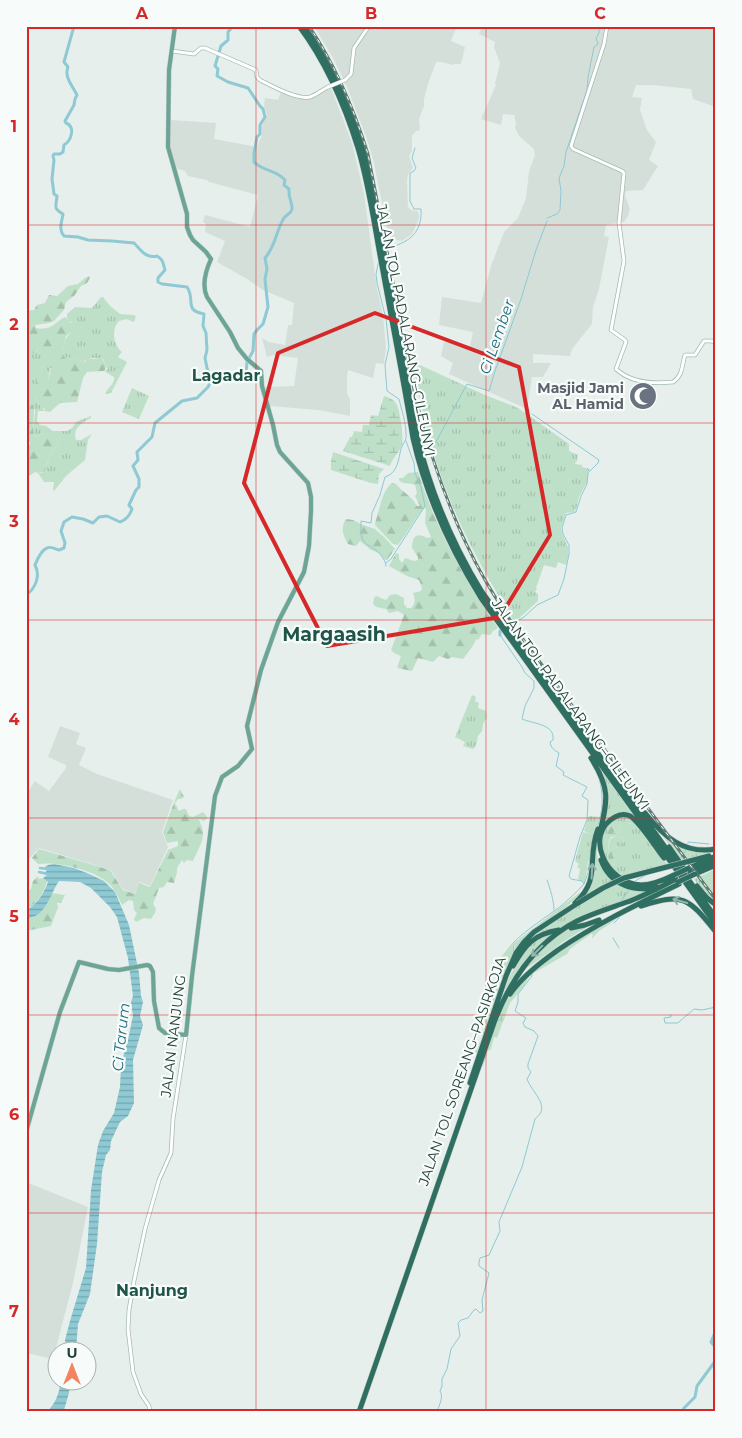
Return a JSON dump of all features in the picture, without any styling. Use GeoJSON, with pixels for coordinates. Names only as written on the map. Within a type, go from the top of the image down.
{"type":"FeatureCollection","features":[{"type":"Feature","properties":{"kind":"highway","name":"JALAN TOL PADALARANG–CILEUNYI"},"geometry":{"type":"LineString","coordinates":[[299,26],[328,74],[349,121],[358,150],[382,254],[417,436],[436,500],[447,526],[467,568],[482,592],[716,918]]}},
{"type":"Feature","properties":{"kind":"highway","name":"JALAN TOL PADALARANG–CILEUNYI"},"geometry":{"type":"LineString","coordinates":[[304,26],[332,72],[353,119],[370,179],[382,254]]}},
{"type":"Feature","properties":{"kind":"highway","name":"JALAN TOL PADALARANG–CILEUNYI"},"geometry":{"type":"LineString","coordinates":[[384,264],[417,454],[438,516],[455,552],[481,598],[716,925]]}},
{"type":"Feature","properties":{"kind":"highway"},"geometry":{"type":"LineString","coordinates":[[572,726],[602,778],[606,794],[605,812],[598,850],[603,866],[611,877],[624,885],[641,889],[654,887],[677,879]]}},
{"type":"Feature","properties":{"kind":"highway"},"geometry":{"type":"LineString","coordinates":[[598,753],[700,890],[716,905]]}},
{"type":"Feature","properties":{"kind":"highway"},"geometry":{"type":"LineString","coordinates":[[577,903],[590,882],[593,848],[605,812]]}},
{"type":"Feature","properties":{"kind":"highway"},"geometry":{"type":"LineString","coordinates":[[645,814],[663,834],[678,844],[696,850],[716,849]]}},
{"type":"Feature","properties":{"kind":"highway"},"geometry":{"type":"LineString","coordinates":[[677,879],[645,885],[632,884],[616,876],[607,865],[601,851],[601,836],[607,824],[613,818],[621,815],[628,815],[635,820],[716,931]]}},
{"type":"Feature","properties":{"kind":"highway"},"geometry":{"type":"LineString","coordinates":[[692,873],[716,855]]}},
{"type":"Feature","properties":{"kind":"highway","name":"JALAN TOL SOREANG–PASIRKOJA"},"geometry":{"type":"LineString","coordinates":[[357,1412],[510,965],[519,949],[534,932],[603,888],[624,878],[716,855]]}},
{"type":"Feature","properties":{"kind":"highway","name":"JALAN TOL SOREANG–PASIRKOJA"},"geometry":{"type":"LineString","coordinates":[[357,1412],[495,1020],[514,980],[532,956],[559,932],[577,921],[627,902],[692,873],[716,860]]}},
{"type":"Feature","properties":{"kind":"highway"},"geometry":{"type":"LineString","coordinates":[[692,873],[716,866]]}},
{"type":"Feature","properties":{"kind":"highway"},"geometry":{"type":"LineString","coordinates":[[571,928],[598,923],[615,916],[677,879]]}},
{"type":"Feature","properties":{"kind":"highway"},"geometry":{"type":"LineString","coordinates":[[495,1020],[510,994],[528,973],[598,923],[625,910],[662,900],[678,899],[690,904],[716,931]]}},
{"type":"Feature","properties":{"kind":"highway"},"geometry":{"type":"LineString","coordinates":[[499,998],[512,968],[527,945],[540,935],[559,930]]}},
{"type":"Feature","properties":{"kind":"main road","name":"JALAN NANJUNG"},"geometry":{"type":"LineString","coordinates":[[150,1412],[133,1372],[128,1329],[129,1310],[145,1229],[159,1180],[171,1153],[173,1119],[186,1035],[215,799],[222,777],[238,766],[252,751],[247,724],[260,670],[278,622],[304,572],[309,546],[311,511],[311,497],[308,484],[278,450],[262,386],[260,370],[238,348],[206,295],[205,276],[211,259],[190,235],[186,222],[187,214],[167,144],[170,101],[169,70],[175,26]]}},
{"type":"Feature","properties":{"kind":"main road"},"geometry":{"type":"LineString","coordinates":[[172,52],[194,54],[201,48],[204,48],[256,70],[260,80],[299,97],[306,98],[344,80],[351,74],[354,48],[368,26]]}},
{"type":"Feature","properties":{"kind":"main road"},"geometry":{"type":"LineString","coordinates":[[607,26],[604,44],[571,146],[573,149],[623,173],[619,223],[624,261],[610,329],[611,332],[626,342],[616,368],[622,374],[644,382],[674,382],[682,371],[685,355],[695,355],[704,341],[711,340],[716,342]]}},
{"type":"Feature","properties":{"kind":"main road"},"geometry":{"type":"LineString","coordinates":[[26,1132],[60,1012],[79,962],[108,969],[150,966],[152,969],[154,1001],[159,1028],[165,1033],[186,1035]]}},
{"type":"Feature","properties":{"kind":"highlighted area"},"geometry":{"type":"Polygon","coordinates":[[[375,313],[519,367],[550,535],[500,617],[327,646],[244,483],[278,353],[375,313]]]}},
{"type":"Feature","properties":{"kind":"shaded area"},"geometry":{"type":"Polygon","coordinates":[[[314,26],[457,26],[451,41],[465,47],[461,64],[452,65],[436,62],[419,119],[420,128],[412,136],[412,151],[409,156],[413,168],[408,174],[407,181],[408,207],[411,210],[417,211],[419,219],[412,234],[402,241],[389,238],[374,163],[367,139],[347,87],[314,26]]]}},
{"type":"Feature","properties":{"kind":"shaded area"},"geometry":{"type":"Polygon","coordinates":[[[482,26],[716,26],[716,107],[693,99],[691,89],[636,85],[632,97],[642,98],[640,110],[647,130],[656,142],[649,160],[658,166],[643,190],[626,191],[625,195],[630,209],[624,222],[606,225],[604,236],[609,237],[599,289],[593,307],[592,324],[572,349],[570,356],[533,354],[533,363],[551,363],[543,377],[532,377],[527,409],[449,374],[453,363],[441,356],[444,342],[470,346],[473,332],[439,325],[442,297],[481,303],[491,266],[504,232],[518,218],[526,198],[529,171],[535,155],[534,149],[519,136],[515,128],[514,115],[503,114],[501,125],[481,119],[496,85],[500,63],[494,47],[495,42],[479,34],[482,26]]]}},
{"type":"Feature","properties":{"kind":"shaded area"},"geometry":{"type":"Polygon","coordinates":[[[331,88],[352,143],[364,194],[377,289],[383,315],[386,347],[384,364],[376,363],[373,378],[348,370],[347,393],[350,400],[350,416],[318,410],[270,406],[264,387],[294,386],[298,358],[272,355],[267,357],[262,338],[269,342],[285,345],[288,325],[292,325],[294,303],[263,290],[217,262],[225,241],[205,232],[206,224],[203,222],[205,215],[250,227],[258,195],[188,176],[185,171],[175,168],[169,145],[170,120],[216,123],[214,139],[257,147],[267,114],[264,107],[265,98],[278,100],[281,92],[300,99],[309,99],[331,88]]]}},
{"type":"Feature","properties":{"kind":"shaded area"},"geometry":{"type":"Polygon","coordinates":[[[60,726],[80,733],[76,744],[86,748],[79,765],[97,774],[173,800],[162,832],[168,847],[150,886],[139,882],[135,894],[123,889],[111,870],[39,848],[28,860],[26,859],[26,795],[35,781],[49,791],[66,768],[66,765],[48,757],[60,726]]]}},
{"type":"Feature","properties":{"kind":"shaded area"},"geometry":{"type":"Polygon","coordinates":[[[26,1182],[88,1207],[73,1283],[58,1340],[48,1340],[48,1358],[26,1353],[26,1182]]]}},
{"type":"Feature","properties":{"kind":"green space"},"geometry":{"type":"Polygon","coordinates":[[[89,276],[90,278],[87,283],[81,286],[74,296],[66,302],[64,310],[54,321],[35,325],[36,328],[46,328],[65,317],[74,323],[73,329],[66,336],[63,350],[39,348],[26,359],[26,311],[34,310],[37,305],[45,303],[49,295],[57,296],[68,286],[78,284],[89,276]]]}},
{"type":"Feature","properties":{"kind":"green space"},"geometry":{"type":"Polygon","coordinates":[[[101,297],[120,314],[136,316],[134,322],[126,319],[116,324],[114,337],[122,352],[118,357],[127,362],[111,393],[105,394],[114,377],[104,371],[108,369],[103,359],[93,358],[85,360],[83,365],[80,359],[77,358],[73,363],[70,359],[50,369],[48,380],[36,380],[35,398],[45,411],[38,411],[37,421],[40,425],[46,426],[53,431],[67,431],[76,422],[91,416],[75,432],[76,440],[81,440],[92,434],[88,440],[85,460],[66,476],[54,491],[54,482],[44,482],[38,473],[42,473],[45,470],[49,458],[59,442],[53,433],[43,433],[38,437],[33,435],[35,411],[33,405],[26,401],[26,359],[39,348],[64,348],[66,339],[74,328],[72,322],[68,321],[67,314],[75,307],[92,308],[101,297]]]}},
{"type":"Feature","properties":{"kind":"green space"},"geometry":{"type":"Polygon","coordinates":[[[63,357],[69,357],[73,362],[77,358],[80,359],[81,364],[87,359],[102,359],[107,366],[104,371],[87,372],[83,378],[77,402],[60,403],[50,412],[45,411],[34,396],[36,380],[48,380],[54,364],[63,357]]]}},
{"type":"Feature","properties":{"kind":"green space"},"geometry":{"type":"Polygon","coordinates":[[[420,365],[518,408],[569,444],[569,451],[578,455],[575,464],[590,469],[576,509],[574,512],[566,513],[561,528],[568,547],[566,565],[558,562],[556,568],[544,565],[535,592],[538,594],[538,601],[517,620],[514,621],[492,585],[463,529],[446,490],[431,444],[418,392],[413,366],[420,365]]]}},
{"type":"Feature","properties":{"kind":"green space"},"geometry":{"type":"Polygon","coordinates":[[[132,388],[149,396],[139,419],[122,412],[132,388]]]}},
{"type":"Feature","properties":{"kind":"green space"},"geometry":{"type":"Polygon","coordinates":[[[384,396],[392,399],[397,405],[402,431],[402,445],[390,466],[343,451],[354,431],[362,432],[363,425],[369,425],[371,415],[378,416],[384,396]]]}},
{"type":"Feature","properties":{"kind":"green space"},"geometry":{"type":"Polygon","coordinates":[[[26,401],[33,405],[34,408],[33,435],[38,437],[43,433],[53,433],[59,442],[49,458],[44,472],[35,472],[26,478],[26,445],[30,445],[30,442],[26,439],[26,401]]]}},
{"type":"Feature","properties":{"kind":"green space"},"geometry":{"type":"Polygon","coordinates":[[[333,452],[384,469],[379,474],[378,484],[331,470],[333,452]]]}},
{"type":"Feature","properties":{"kind":"green space"},"geometry":{"type":"Polygon","coordinates":[[[418,472],[442,534],[462,572],[498,628],[490,635],[482,634],[478,640],[476,639],[463,659],[452,657],[448,659],[439,656],[433,662],[418,658],[412,671],[397,668],[401,656],[391,650],[404,615],[398,611],[389,613],[386,609],[376,607],[373,604],[376,596],[386,600],[390,595],[396,594],[404,598],[404,604],[407,608],[411,608],[414,604],[413,593],[421,591],[422,588],[419,580],[389,566],[396,553],[399,554],[399,559],[402,563],[405,558],[414,561],[418,560],[412,548],[414,538],[418,535],[427,538],[431,537],[425,523],[426,509],[422,510],[398,545],[393,544],[375,525],[386,489],[392,483],[396,484],[417,506],[420,506],[415,496],[417,493],[415,485],[399,480],[399,478],[403,478],[408,473],[418,472]]]}},
{"type":"Feature","properties":{"kind":"green space"},"geometry":{"type":"Polygon","coordinates":[[[346,519],[375,529],[384,537],[395,549],[387,560],[360,541],[356,546],[348,544],[343,532],[346,519]]]}},
{"type":"Feature","properties":{"kind":"green space"},"geometry":{"type":"Polygon","coordinates":[[[472,695],[476,697],[475,701],[479,703],[478,708],[486,711],[487,717],[478,736],[476,746],[473,749],[463,746],[465,742],[455,737],[472,695]]]}},
{"type":"Feature","properties":{"kind":"green space"},"geometry":{"type":"Polygon","coordinates":[[[602,771],[637,820],[626,813],[604,824],[607,797],[602,771]]]}},
{"type":"Feature","properties":{"kind":"green space"},"geometry":{"type":"Polygon","coordinates":[[[180,789],[184,797],[178,799],[175,803],[179,811],[186,809],[189,816],[193,817],[203,812],[208,818],[204,821],[199,819],[203,829],[203,836],[193,861],[187,860],[184,863],[182,860],[177,868],[174,883],[167,882],[164,887],[159,888],[153,904],[156,908],[155,913],[151,919],[144,918],[136,922],[134,919],[137,913],[134,910],[133,901],[129,900],[122,905],[112,887],[101,878],[69,866],[38,864],[32,858],[39,849],[110,870],[123,890],[135,894],[139,883],[150,887],[168,850],[178,846],[178,841],[167,843],[163,832],[180,789]]]}},
{"type":"Feature","properties":{"kind":"green space"},"geometry":{"type":"Polygon","coordinates":[[[589,816],[600,817],[593,836],[585,883],[578,879],[580,869],[577,867],[579,864],[575,861],[583,832],[590,834],[584,831],[589,816]]]}},
{"type":"Feature","properties":{"kind":"green space"},"geometry":{"type":"Polygon","coordinates":[[[625,816],[633,820],[668,865],[622,878],[611,868],[602,849],[602,836],[608,824],[614,819],[625,816]],[[622,822],[620,830],[616,833],[613,833],[617,828],[610,826],[607,855],[614,866],[615,861],[612,854],[614,851],[618,851],[619,846],[608,851],[610,839],[616,836],[624,843],[622,829],[631,829],[632,824],[622,822]]]}},
{"type":"Feature","properties":{"kind":"green space"},"geometry":{"type":"Polygon","coordinates":[[[625,821],[633,824],[634,829],[622,829],[624,835],[623,845],[621,846],[621,839],[616,836],[611,837],[609,840],[608,851],[619,846],[621,848],[620,852],[615,851],[612,854],[615,861],[614,866],[608,857],[605,847],[607,831],[610,826],[615,825],[617,828],[613,833],[616,833],[620,830],[622,822],[625,821]]]}},
{"type":"Feature","properties":{"kind":"green space"},"geometry":{"type":"Polygon","coordinates":[[[662,835],[674,844],[716,852],[681,862],[662,835]]]}},
{"type":"Feature","properties":{"kind":"green space"},"geometry":{"type":"Polygon","coordinates":[[[596,841],[598,860],[604,871],[652,890],[605,908],[547,940],[501,1001],[509,977],[528,945],[553,929],[537,936],[528,943],[516,957],[533,936],[587,893],[596,841]]]}},
{"type":"Feature","properties":{"kind":"green space"},"geometry":{"type":"Polygon","coordinates":[[[716,869],[716,903],[701,889],[694,879],[716,869]]]}},
{"type":"Feature","properties":{"kind":"green space"},"geometry":{"type":"Polygon","coordinates":[[[38,876],[39,879],[42,878],[47,881],[46,885],[37,901],[26,909],[26,892],[31,889],[33,881],[38,876]]]}},
{"type":"Feature","properties":{"kind":"green space"},"geometry":{"type":"Polygon","coordinates":[[[52,893],[65,895],[61,903],[57,903],[58,907],[51,926],[26,931],[26,919],[36,916],[43,910],[52,893]]]}},
{"type":"Feature","properties":{"kind":"green space"},"geometry":{"type":"Polygon","coordinates":[[[579,893],[581,894],[515,951],[514,943],[579,893]]]}},
{"type":"Feature","properties":{"kind":"green space"},"geometry":{"type":"Polygon","coordinates":[[[619,916],[593,938],[593,934],[591,934],[570,949],[567,954],[534,973],[533,971],[579,938],[619,916]]]}},
{"type":"Feature","properties":{"kind":"green space"},"geometry":{"type":"Polygon","coordinates":[[[587,927],[529,967],[526,965],[548,943],[565,930],[587,927]]]}},
{"type":"Feature","properties":{"kind":"green space"},"geometry":{"type":"Polygon","coordinates":[[[512,943],[514,953],[508,964],[477,1053],[472,1055],[481,1040],[496,989],[499,960],[512,943]]]}},
{"type":"Feature","properties":{"kind":"green space"},"geometry":{"type":"Polygon","coordinates":[[[532,972],[524,986],[510,1003],[497,1038],[494,1037],[491,1049],[488,1051],[483,1066],[481,1065],[504,1006],[515,989],[532,972]]]}},
{"type":"Feature","properties":{"kind":"water"},"geometry":{"type":"Polygon","coordinates":[[[54,864],[74,868],[87,873],[104,881],[115,892],[129,925],[143,1002],[140,1016],[143,1025],[133,1060],[134,1103],[128,1116],[120,1122],[111,1141],[110,1150],[106,1155],[102,1172],[97,1244],[90,1294],[78,1324],[77,1340],[65,1340],[86,1268],[91,1190],[98,1145],[103,1131],[114,1113],[120,1087],[121,1065],[133,1016],[131,1002],[133,996],[128,958],[117,917],[91,888],[80,882],[59,881],[43,910],[39,914],[26,919],[26,910],[40,898],[48,882],[43,878],[47,875],[44,874],[47,871],[45,867],[54,864]]]}},
{"type":"Feature","properties":{"kind":"water"},"geometry":{"type":"Polygon","coordinates":[[[59,1390],[69,1390],[63,1412],[47,1412],[53,1405],[59,1390]]]}},
{"type":"Feature","properties":{"kind":"waterway"},"geometry":{"type":"LineString","coordinates":[[26,595],[36,582],[37,569],[35,565],[45,549],[48,547],[59,550],[64,548],[65,543],[61,531],[64,522],[72,517],[93,523],[99,517],[107,516],[120,522],[128,517],[132,509],[129,505],[139,487],[139,479],[133,466],[138,460],[137,452],[152,437],[155,423],[182,401],[197,398],[211,381],[205,358],[207,350],[206,333],[203,326],[204,314],[194,310],[192,307],[187,287],[158,282],[158,278],[165,270],[161,259],[157,256],[147,255],[134,243],[88,240],[64,236],[61,231],[63,214],[56,207],[57,196],[54,194],[52,179],[53,156],[63,152],[64,145],[69,140],[72,131],[65,121],[77,95],[68,78],[68,67],[64,62],[74,26]]}},
{"type":"Feature","properties":{"kind":"waterway"},"geometry":{"type":"LineString","coordinates":[[211,379],[215,377],[239,380],[246,374],[247,362],[253,351],[254,334],[263,324],[268,307],[265,258],[269,253],[281,223],[292,209],[289,189],[284,185],[285,180],[254,162],[257,137],[260,134],[260,125],[265,117],[263,109],[248,88],[228,82],[217,76],[218,69],[215,66],[221,46],[228,40],[228,32],[233,26]]}},
{"type":"Feature","properties":{"kind":"waterway","name":"Ci Lember"},"geometry":{"type":"LineString","coordinates":[[547,218],[557,214],[560,210],[561,191],[559,178],[587,90],[594,47],[598,44],[596,38],[599,33],[599,26]]}},
{"type":"Feature","properties":{"kind":"waterway"},"geometry":{"type":"LineString","coordinates":[[386,251],[409,239],[418,228],[421,220],[421,209],[414,209],[410,201],[410,173],[416,168],[412,158],[415,148]]}},
{"type":"Feature","properties":{"kind":"waterway","name":"Ci Lember"},"geometry":{"type":"LineString","coordinates":[[429,455],[467,384],[489,391],[547,221]]}},
{"type":"Feature","properties":{"kind":"waterway"},"geometry":{"type":"LineString","coordinates":[[379,260],[376,274],[377,283],[386,319],[389,347],[385,365],[387,391],[399,399],[405,421],[406,436],[395,469],[385,477],[372,513],[371,523],[361,521],[361,531],[364,542],[379,553],[386,566]]}},
{"type":"Feature","properties":{"kind":"waterway"},"geometry":{"type":"LineString","coordinates":[[509,626],[524,617],[537,605],[558,595],[564,579],[569,554],[569,545],[562,528],[566,515],[576,512],[587,484],[588,473],[599,460],[532,414]]}},
{"type":"Feature","properties":{"kind":"waterway"},"geometry":{"type":"LineString","coordinates":[[386,563],[391,559],[425,506],[421,487],[415,473],[414,463],[406,441]]}},
{"type":"Feature","properties":{"kind":"waterway"},"geometry":{"type":"LineString","coordinates":[[500,635],[525,673],[534,681],[534,688],[525,706],[522,719],[543,725],[551,731],[553,740],[550,744],[559,753],[556,766],[564,772],[563,775],[587,787],[582,796],[588,800],[587,820],[569,876],[571,879],[582,881],[584,884],[561,906],[530,928],[513,943],[514,952]]}},
{"type":"Feature","properties":{"kind":"waterway"},"geometry":{"type":"LineString","coordinates":[[597,828],[601,816],[602,803],[599,778]]}},
{"type":"Feature","properties":{"kind":"waterway"},"geometry":{"type":"LineString","coordinates":[[688,843],[709,844]]}},
{"type":"Feature","properties":{"kind":"waterway"},"geometry":{"type":"LineString","coordinates":[[584,884],[588,873],[592,844]]}},
{"type":"Feature","properties":{"kind":"waterway"},"geometry":{"type":"LineString","coordinates":[[680,859],[686,850]]}},
{"type":"Feature","properties":{"kind":"waterway"},"geometry":{"type":"LineString","coordinates":[[40,868],[48,869]]}},
{"type":"Feature","properties":{"kind":"waterway"},"geometry":{"type":"LineString","coordinates":[[39,872],[48,874]]}},
{"type":"Feature","properties":{"kind":"waterway"},"geometry":{"type":"LineString","coordinates":[[635,881],[648,874]]}},
{"type":"Feature","properties":{"kind":"waterway"},"geometry":{"type":"LineString","coordinates":[[547,880],[553,899],[554,910]]}},
{"type":"Feature","properties":{"kind":"waterway"},"geometry":{"type":"LineString","coordinates":[[620,903],[628,891]]}},
{"type":"Feature","properties":{"kind":"waterway"},"geometry":{"type":"LineString","coordinates":[[614,923],[619,916]]}},
{"type":"Feature","properties":{"kind":"waterway"},"geometry":{"type":"LineString","coordinates":[[613,938],[619,948]]}},
{"type":"Feature","properties":{"kind":"waterway"},"geometry":{"type":"LineString","coordinates":[[437,1412],[441,1398],[442,1379],[447,1369],[451,1349],[460,1336],[458,1323],[468,1318],[476,1309],[480,1313],[483,1311],[482,1300],[489,1273],[479,1266],[480,1258],[489,1255],[500,1231],[499,1222],[522,1167],[535,1119],[542,1109],[539,1099],[527,1079],[531,1072],[528,1064],[538,1036],[534,1031],[525,1027],[523,1023],[526,1018],[515,1011],[518,994],[532,976],[532,972]]}},
{"type":"Feature","properties":{"kind":"waterway"},"geometry":{"type":"LineString","coordinates":[[671,1015],[671,1017],[664,1018],[665,1023],[677,1023],[694,1009],[702,1010],[716,1007]]}},
{"type":"Feature","properties":{"kind":"waterway"},"geometry":{"type":"LineString","coordinates":[[716,1330],[711,1342],[716,1348]]}},
{"type":"Feature","properties":{"kind":"waterway"},"geometry":{"type":"LineString","coordinates":[[682,1412],[695,1397],[697,1386],[716,1360]]}},
{"type":"Feature","properties":{"kind":"railway"},"geometry":{"type":"LineString","coordinates":[[309,26],[328,57],[343,88],[368,154],[416,400],[436,469],[462,535],[489,586],[525,642],[716,900]]}},
{"type":"Feature","properties":{"kind":"place","name":"Masjid Jami AL Hamid"},"geometry":{"type":"Point","coordinates":[643,396]}},
{"type":"Feature","properties":{"kind":"district","name":"Lagadar"},"geometry":{"type":"Point","coordinates":[226,375]}},
{"type":"Feature","properties":{"kind":"district","name":"Margaasih"},"geometry":{"type":"Point","coordinates":[334,634]}},
{"type":"Feature","properties":{"kind":"district","name":"Nanjung"},"geometry":{"type":"Point","coordinates":[152,1290]}},
{"type":"Feature","properties":{"kind":"water label","name":"Ci Tarum"},"geometry":{"type":"Point","coordinates":[121,1037]}}]}
